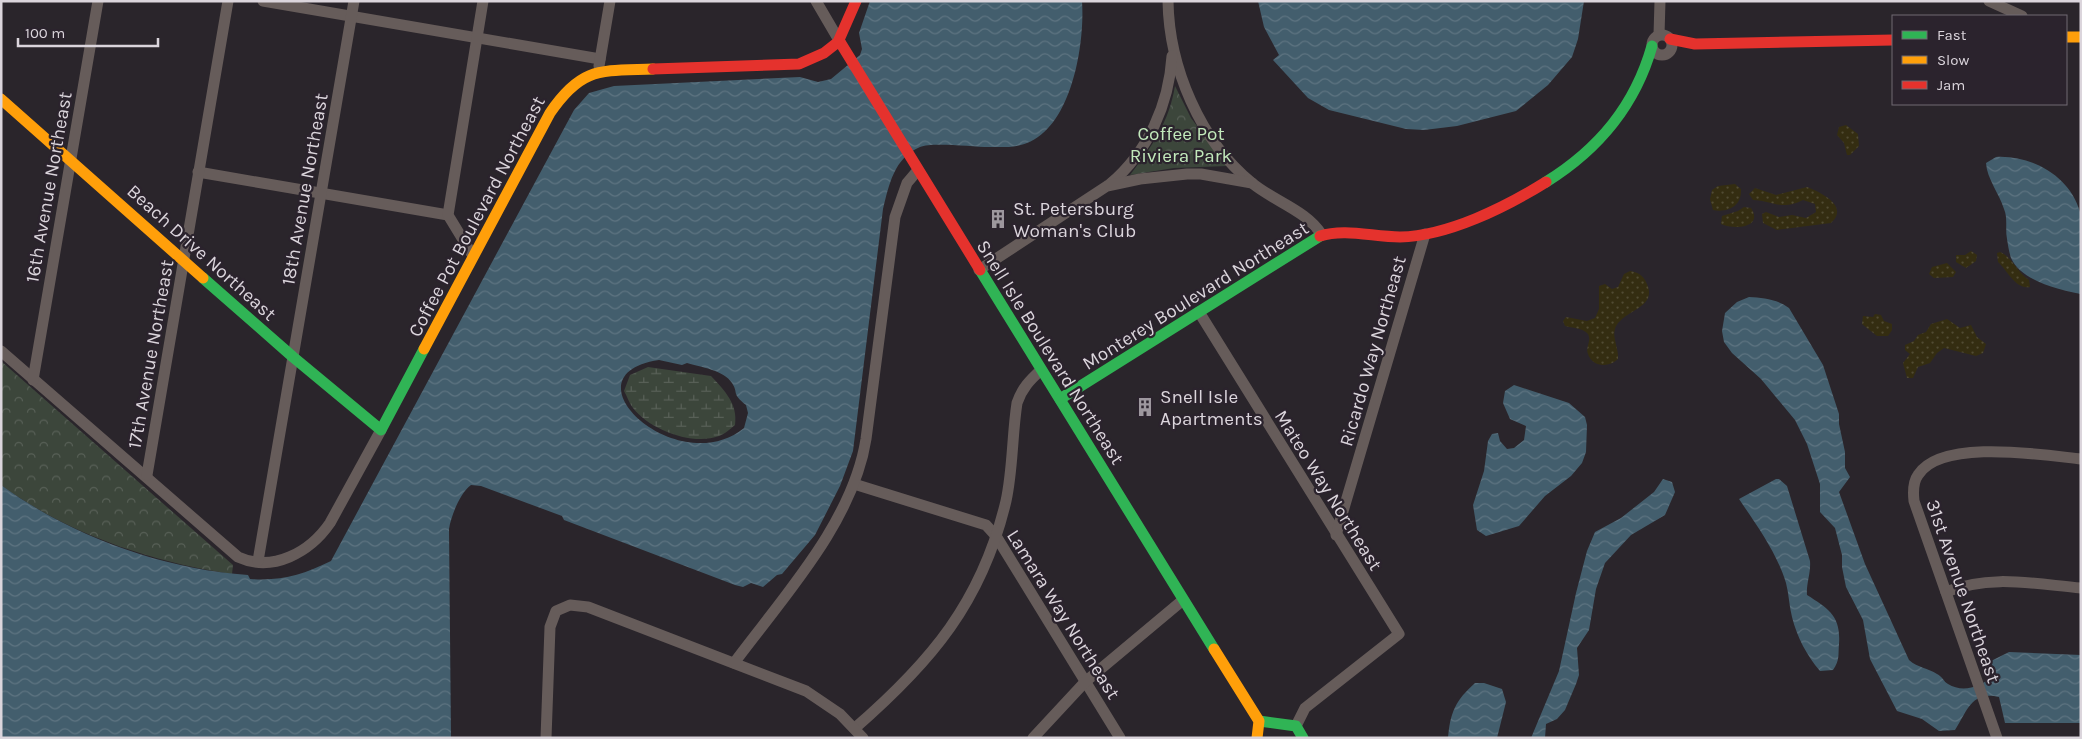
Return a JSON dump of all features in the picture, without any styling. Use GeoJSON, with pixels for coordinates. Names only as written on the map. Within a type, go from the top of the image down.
{"type":"FeatureCollection","features":[{"type":"Feature","properties":{"kind":"street","name":"16th Avenue Northeast"},"geometry":{"type":"LineString","coordinates":[[33,380],[98,1]]}},
{"type":"Feature","properties":{"kind":"street","name":"17th Avenue Northeast"},"geometry":{"type":"LineString","coordinates":[[147,475],[228,1]]}},
{"type":"Feature","properties":{"kind":"street"},"geometry":{"type":"LineString","coordinates":[[263,1],[600,59]]}},
{"type":"Feature","properties":{"kind":"street","name":"18th Avenue Northeast"},"geometry":{"type":"LineString","coordinates":[[258,561],[354,1]]}},
{"type":"Feature","properties":{"kind":"street"},"geometry":{"type":"LineString","coordinates":[[473,256],[448,215],[482,1]]}},
{"type":"Feature","properties":{"kind":"street"},"geometry":{"type":"LineString","coordinates":[[598,71],[610,1]]}},
{"type":"Feature","properties":{"kind":"street","name":"Snell Isle Boulevard Northeast"},"geometry":{"type":"LineString","coordinates":[[816,1],[840,42],[873,91],[918,170],[979,270],[1259,720]]}},
{"type":"Feature","properties":{"kind":"street"},"geometry":{"type":"LineString","coordinates":[[840,42],[856,1]]}},
{"type":"Feature","properties":{"kind":"street"},"geometry":{"type":"LineString","coordinates":[[1168,1],[1179,74],[1196,113],[1231,162],[1252,183],[1311,221],[1322,235]]}},
{"type":"Feature","properties":{"kind":"street"},"geometry":{"type":"LineString","coordinates":[[1660,1],[1659,35],[1654,39],[1663,48],[1695,44],[1892,40]]}},
{"type":"Feature","properties":{"kind":"street"},"geometry":{"type":"LineString","coordinates":[[1993,8],[2018,15]]}},
{"type":"Feature","properties":{"kind":"street"},"geometry":{"type":"LineString","coordinates":[[2067,37],[2081,37]]}},
{"type":"Feature","properties":{"kind":"street","name":"Coffee Pot Boulevard Northeast"},"geometry":{"type":"LineString","coordinates":[[258,561],[290,557],[311,546],[320,537],[381,430],[473,256],[560,98],[578,79],[598,71],[799,64],[821,56],[840,42]]}},
{"type":"Feature","properties":{"kind":"street"},"geometry":{"type":"LineString","coordinates":[[979,270],[1121,175],[1144,145],[1158,119],[1167,91],[1173,44]]}},
{"type":"Feature","properties":{"kind":"street","name":"Monterey Boulevard Northeast"},"geometry":{"type":"LineString","coordinates":[[1060,399],[1322,235],[1408,237],[1425,234],[1470,221],[1499,209],[1545,183],[1584,155],[1604,136],[1626,109],[1646,68],[1663,48]]}},
{"type":"Feature","properties":{"kind":"street","name":"Beach Drive Northeast"},"geometry":{"type":"LineString","coordinates":[[1,100],[184,258],[293,357],[381,430]]}},
{"type":"Feature","properties":{"kind":"street"},"geometry":{"type":"LineString","coordinates":[[734,663],[821,546],[854,484],[862,462],[866,439],[895,217],[907,183],[918,170]]}},
{"type":"Feature","properties":{"kind":"street"},"geometry":{"type":"LineString","coordinates":[[198,172],[448,215]]}},
{"type":"Feature","properties":{"kind":"street"},"geometry":{"type":"LineString","coordinates":[[1107,186],[1187,174],[1201,174],[1252,183]]}},
{"type":"Feature","properties":{"kind":"street","name":"Ricardo Way Northeast"},"geometry":{"type":"LineString","coordinates":[[1336,535],[1425,234]]}},
{"type":"Feature","properties":{"kind":"street","name":"Mateo Way Northeast"},"geometry":{"type":"LineString","coordinates":[[1199,312],[1399,634],[1305,708],[1296,726]]}},
{"type":"Feature","properties":{"kind":"street"},"geometry":{"type":"LineString","coordinates":[[1,350],[33,380],[147,475],[238,557],[249,561],[258,561]]}},
{"type":"Feature","properties":{"kind":"street"},"geometry":{"type":"LineString","coordinates":[[855,728],[901,687],[942,641],[971,596],[996,536],[1006,500],[1017,403],[1025,386],[1041,370]]}},
{"type":"Feature","properties":{"kind":"street","name":"31st Avenue Northeast"},"geometry":{"type":"LineString","coordinates":[[1998,738],[1974,675],[1914,501],[1913,488],[1916,476],[1934,461],[1945,456],[1997,452],[2081,459]]}},
{"type":"Feature","properties":{"kind":"street","name":"Lamara Way Northeast"},"geometry":{"type":"LineString","coordinates":[[854,484],[986,525],[996,536],[1120,738]]}},
{"type":"Feature","properties":{"kind":"street"},"geometry":{"type":"LineString","coordinates":[[1946,592],[1963,585],[1998,580],[2081,588]]}},
{"type":"Feature","properties":{"kind":"street"},"geometry":{"type":"LineString","coordinates":[[1033,738],[1085,682],[1183,600]]}},
{"type":"Feature","properties":{"kind":"street"},"geometry":{"type":"LineString","coordinates":[[546,738],[550,627],[553,616],[562,607],[578,605],[588,607],[806,691],[840,714],[863,738]]}},
{"type":"Feature","properties":{"kind":"street"},"geometry":{"type":"LineString","coordinates":[[1257,738],[1259,720],[1296,726],[1303,738]]}},
{"type":"Feature","properties":{"kind":"green space","name":"Coffee Pot Riviera Park"},"geometry":{"type":"Polygon","coordinates":[[[1175,86],[1191,118],[1227,166],[1174,168],[1130,175],[1164,123],[1175,86]]]}},
{"type":"Feature","properties":{"kind":"green space"},"geometry":{"type":"Polygon","coordinates":[[[1,361],[233,565],[232,574],[171,562],[82,532],[54,518],[1,485],[1,361]]]}},
{"type":"Feature","properties":{"kind":"green space"},"geometry":{"type":"Polygon","coordinates":[[[648,367],[711,376],[726,393],[732,404],[735,425],[719,436],[709,439],[697,439],[673,434],[650,423],[633,408],[624,391],[630,375],[648,367]]]}},
{"type":"Feature","properties":{"kind":"sand"},"geometry":{"type":"Polygon","coordinates":[[[1846,125],[1858,134],[1859,146],[1850,155],[1847,155],[1844,143],[1837,135],[1839,127],[1846,125]]]}},
{"type":"Feature","properties":{"kind":"sand"},"geometry":{"type":"Polygon","coordinates":[[[1735,184],[1741,189],[1741,195],[1737,204],[1729,209],[1713,210],[1710,199],[1712,190],[1718,186],[1735,184]]]}},
{"type":"Feature","properties":{"kind":"sand"},"geometry":{"type":"Polygon","coordinates":[[[1807,187],[1819,192],[1835,205],[1836,217],[1831,223],[1777,230],[1763,223],[1762,214],[1766,212],[1779,217],[1792,215],[1806,218],[1816,212],[1815,204],[1803,200],[1789,205],[1778,205],[1753,200],[1749,194],[1755,188],[1776,195],[1807,187]]]}},
{"type":"Feature","properties":{"kind":"sand"},"geometry":{"type":"Polygon","coordinates":[[[1744,207],[1751,208],[1754,220],[1751,223],[1740,227],[1721,224],[1722,216],[1744,207]]]}},
{"type":"Feature","properties":{"kind":"sand"},"geometry":{"type":"Polygon","coordinates":[[[1971,251],[1977,255],[1976,261],[1966,268],[1956,262],[1956,255],[1965,255],[1971,251]]]}},
{"type":"Feature","properties":{"kind":"sand"},"geometry":{"type":"Polygon","coordinates":[[[2000,252],[2008,257],[2029,280],[2030,287],[2020,285],[2012,279],[1998,262],[1997,253],[2000,252]]]}},
{"type":"Feature","properties":{"kind":"sand"},"geometry":{"type":"Polygon","coordinates":[[[1947,263],[1956,272],[1953,277],[1934,278],[1929,274],[1932,267],[1947,263]]]}},
{"type":"Feature","properties":{"kind":"sand"},"geometry":{"type":"Polygon","coordinates":[[[1630,271],[1640,274],[1645,280],[1649,291],[1648,298],[1619,322],[1615,329],[1614,336],[1618,359],[1606,365],[1597,364],[1593,362],[1588,354],[1588,334],[1580,329],[1565,326],[1563,321],[1566,317],[1587,321],[1595,318],[1599,309],[1599,286],[1605,284],[1612,289],[1618,287],[1624,274],[1630,271]]]}},
{"type":"Feature","properties":{"kind":"sand"},"geometry":{"type":"Polygon","coordinates":[[[1875,314],[1881,315],[1884,321],[1892,324],[1892,330],[1888,336],[1877,336],[1862,324],[1863,316],[1873,317],[1875,314]]]}},
{"type":"Feature","properties":{"kind":"sand"},"geometry":{"type":"Polygon","coordinates":[[[1947,319],[1960,328],[1971,325],[1977,337],[1986,344],[1983,353],[1976,356],[1944,348],[1937,353],[1930,363],[1918,367],[1913,378],[1907,378],[1903,363],[1910,354],[1905,350],[1905,345],[1914,341],[1918,335],[1926,332],[1931,324],[1947,319]]]}},
{"type":"Feature","properties":{"kind":"water"},"geometry":{"type":"Polygon","coordinates":[[[870,1],[1082,1],[1081,39],[1072,81],[1065,102],[1055,120],[1042,134],[1027,143],[1013,146],[943,145],[920,147],[911,152],[898,165],[890,182],[883,209],[853,451],[840,486],[815,535],[782,574],[777,575],[763,587],[751,583],[743,587],[735,585],[564,520],[562,516],[481,486],[471,485],[463,493],[457,505],[449,529],[451,738],[1,738],[1,485],[57,520],[87,534],[118,547],[183,566],[248,575],[250,579],[272,579],[292,576],[331,561],[574,110],[589,93],[614,86],[800,77],[818,82],[831,79],[860,55],[862,49],[859,33],[870,1]],[[659,360],[632,369],[621,385],[625,402],[640,420],[662,434],[689,442],[717,441],[744,428],[748,413],[746,405],[737,396],[732,383],[718,372],[687,363],[682,365],[659,360]]]}},
{"type":"Feature","properties":{"kind":"water"},"geometry":{"type":"Polygon","coordinates":[[[1258,1],[1584,1],[1578,39],[1572,57],[1548,85],[1516,111],[1457,126],[1424,130],[1406,129],[1329,110],[1308,98],[1273,60],[1279,55],[1264,27],[1258,1]]]}},
{"type":"Feature","properties":{"kind":"water"},"geometry":{"type":"Polygon","coordinates":[[[1996,157],[2010,157],[2023,160],[2048,170],[2059,178],[2075,199],[2081,220],[2081,294],[2052,287],[2032,278],[2023,273],[2011,258],[2006,235],[2005,212],[1986,163],[1996,157]]]}},
{"type":"Feature","properties":{"kind":"water"},"geometry":{"type":"Polygon","coordinates":[[[1749,297],[1775,301],[1789,308],[1823,365],[1839,414],[1839,424],[1845,452],[1845,468],[1850,477],[1839,492],[1865,564],[1909,660],[1939,675],[1953,687],[1971,688],[1982,684],[1991,677],[1989,662],[2009,652],[2081,655],[2081,723],[2005,723],[1999,697],[1990,696],[1982,697],[1971,704],[1955,730],[1939,731],[1922,719],[1897,711],[1870,659],[1863,620],[1846,587],[1842,555],[1835,528],[1820,512],[1820,484],[1807,444],[1795,420],[1761,379],[1732,353],[1724,342],[1722,331],[1725,313],[1737,302],[1749,297]]]}},
{"type":"Feature","properties":{"kind":"water"},"geometry":{"type":"Polygon","coordinates":[[[1514,385],[1569,403],[1585,417],[1587,425],[1586,452],[1582,463],[1571,476],[1545,496],[1519,526],[1486,536],[1477,530],[1473,505],[1484,471],[1488,441],[1492,434],[1498,433],[1500,441],[1507,449],[1514,448],[1524,440],[1526,426],[1510,419],[1503,403],[1505,391],[1514,385]]]}},
{"type":"Feature","properties":{"kind":"water"},"geometry":{"type":"Polygon","coordinates":[[[1663,479],[1672,482],[1675,492],[1665,515],[1631,535],[1605,563],[1596,589],[1589,630],[1577,648],[1579,675],[1576,684],[1565,710],[1557,719],[1546,724],[1545,738],[1531,738],[1559,671],[1576,593],[1587,551],[1595,532],[1621,518],[1654,492],[1663,479]]]}},
{"type":"Feature","properties":{"kind":"water"},"geometry":{"type":"Polygon","coordinates":[[[1779,479],[1787,486],[1810,561],[1807,595],[1832,614],[1838,626],[1838,657],[1833,670],[1820,671],[1803,646],[1794,624],[1782,571],[1766,539],[1739,499],[1779,479]]]}},
{"type":"Feature","properties":{"kind":"water"},"geometry":{"type":"Polygon","coordinates":[[[1475,683],[1484,683],[1502,689],[1506,702],[1497,738],[1448,738],[1450,721],[1455,707],[1463,695],[1475,683]]]}},
{"type":"Feature","properties":{"kind":"traffic: fast"},"geometry":{"type":"LineString","coordinates":[[1546,182],[1583,155],[1613,124],[1636,88],[1652,46]]}},
{"type":"Feature","properties":{"kind":"traffic: fast"},"geometry":{"type":"LineString","coordinates":[[1060,399],[1320,236]]}},
{"type":"Feature","properties":{"kind":"traffic: fast"},"geometry":{"type":"LineString","coordinates":[[980,270],[1214,649]]}},
{"type":"Feature","properties":{"kind":"traffic: fast"},"geometry":{"type":"LineString","coordinates":[[203,278],[293,357],[381,430],[424,349]]}},
{"type":"Feature","properties":{"kind":"traffic: fast"},"geometry":{"type":"LineString","coordinates":[[1259,721],[1296,726],[1303,738]]}},
{"type":"Feature","properties":{"kind":"traffic: slow"},"geometry":{"type":"LineString","coordinates":[[2067,37],[2081,37]]}},
{"type":"Feature","properties":{"kind":"traffic: slow"},"geometry":{"type":"LineString","coordinates":[[424,349],[550,113],[561,98],[572,87],[594,74],[606,71],[653,69]]}},
{"type":"Feature","properties":{"kind":"traffic: slow"},"geometry":{"type":"LineString","coordinates":[[1,99],[203,278]]}},
{"type":"Feature","properties":{"kind":"traffic: slow"},"geometry":{"type":"LineString","coordinates":[[1214,649],[1259,721],[1257,738]]}},
{"type":"Feature","properties":{"kind":"traffic: jam"},"geometry":{"type":"LineString","coordinates":[[653,69],[799,64],[824,53],[838,42],[856,1]]}},
{"type":"Feature","properties":{"kind":"traffic: jam"},"geometry":{"type":"LineString","coordinates":[[1670,39],[1695,44],[1892,40]]}},
{"type":"Feature","properties":{"kind":"traffic: jam"},"geometry":{"type":"LineString","coordinates":[[840,42],[980,270]]}},
{"type":"Feature","properties":{"kind":"traffic: jam"},"geometry":{"type":"LineString","coordinates":[[1320,236],[1349,233],[1400,237],[1437,232],[1495,210],[1546,182]]}},
{"type":"Feature","properties":{"kind":"place","name":"St. Petersburg Woman's Club"},"geometry":{"type":"Point","coordinates":[998,219]}},
{"type":"Feature","properties":{"kind":"place","name":"Snell Isle Apartments"},"geometry":{"type":"Point","coordinates":[1145,407]}}]}
